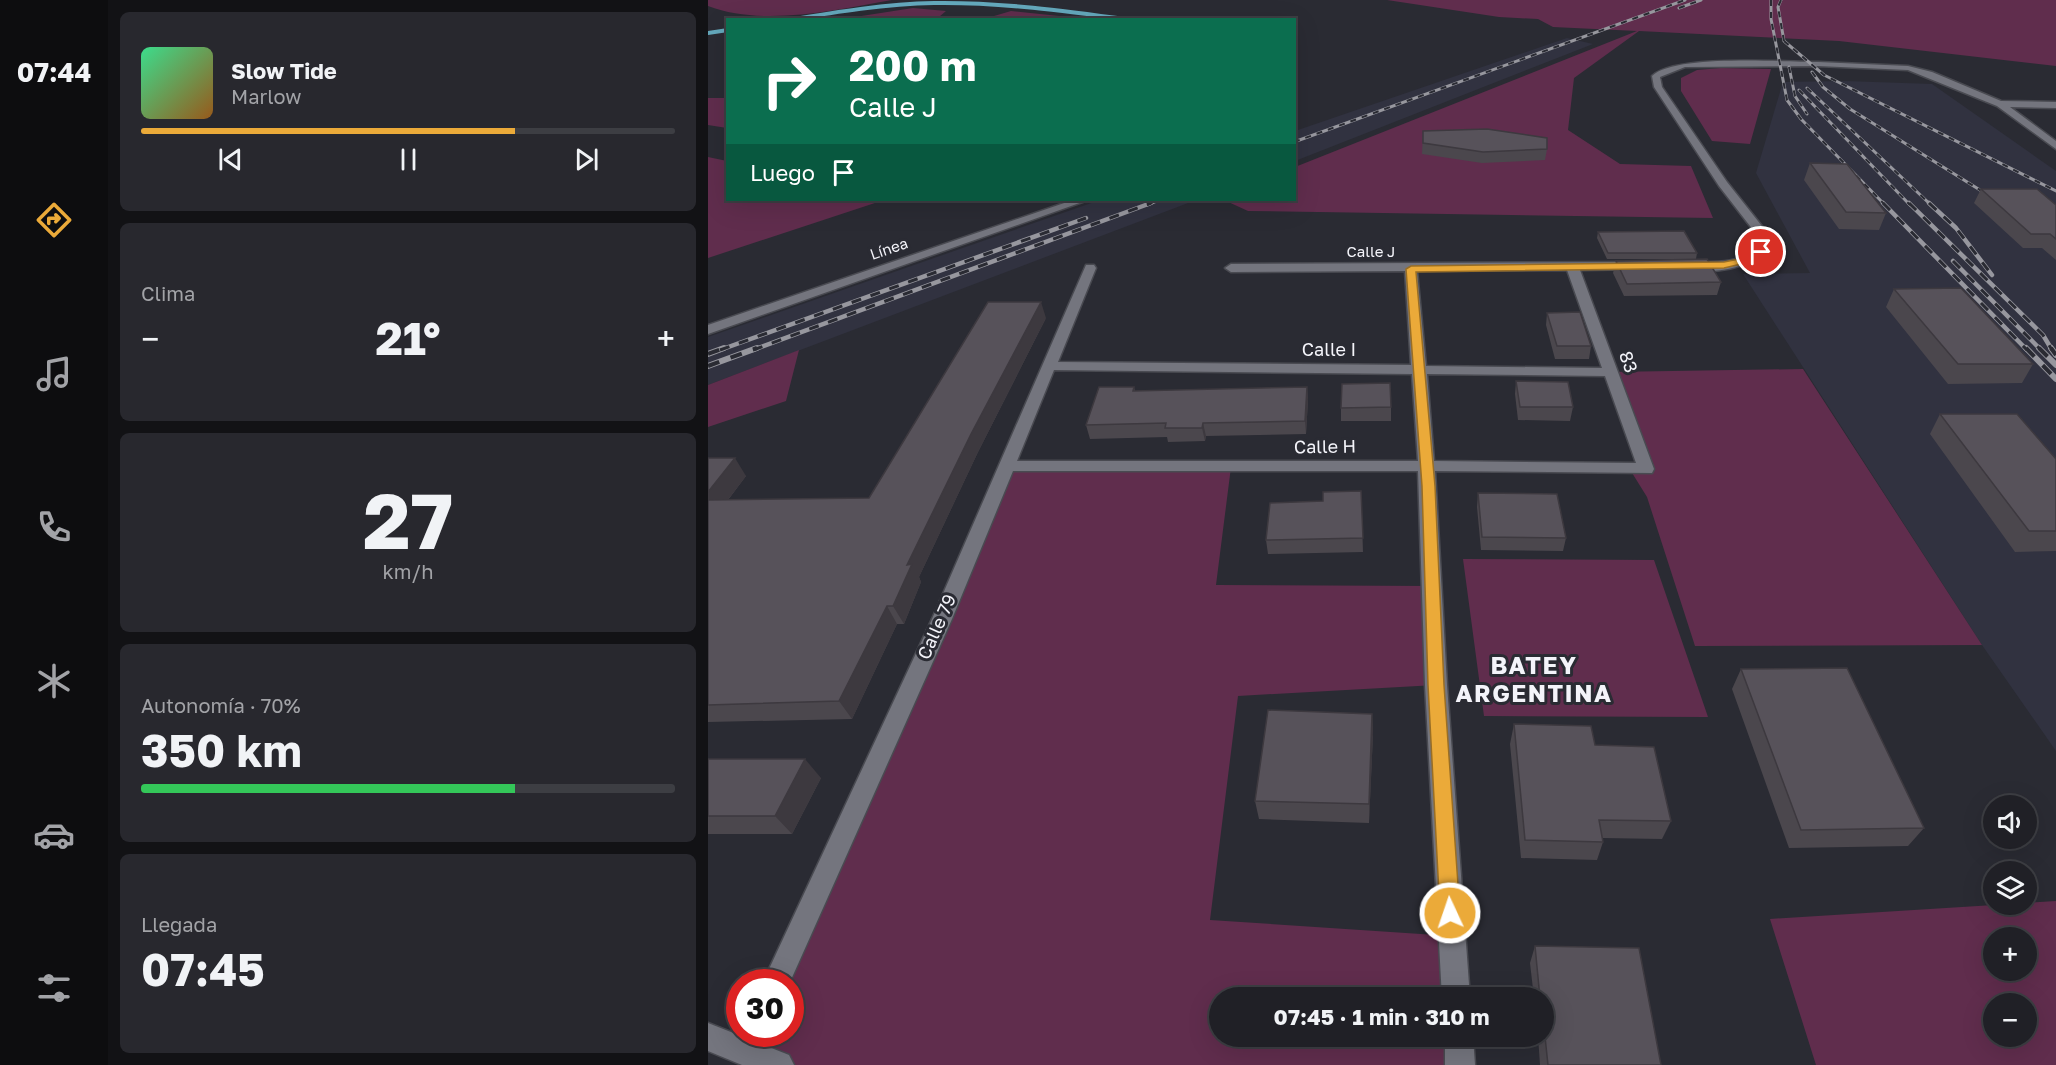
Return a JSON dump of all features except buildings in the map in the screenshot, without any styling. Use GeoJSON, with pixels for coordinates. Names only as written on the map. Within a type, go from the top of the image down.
{"type":"FeatureCollection","features":[{"type":"Feature","properties":{"kind":"street","name":"Calle J"},"geometry":{"type":"LineString","coordinates":[[1231,268],[1573,268],[1724,265],[1747,260],[1761,252],[1765,245],[1763,235],[1723,184],[1658,87],[1656,76],[1665,70],[1686,65],[1880,65],[1929,74],[2000,104]]}},
{"type":"Feature","properties":{"kind":"street"},"geometry":{"type":"LineString","coordinates":[[2000,104],[2056,105]]}},
{"type":"Feature","properties":{"kind":"street"},"geometry":{"type":"LineString","coordinates":[[2000,104],[2056,146]]}},
{"type":"Feature","properties":{"kind":"street","name":"Línea"},"geometry":{"type":"LineString","coordinates":[[708,330],[1079,201]]}},
{"type":"Feature","properties":{"kind":"street","name":"Calle 79"},"geometry":{"type":"LineString","coordinates":[[782,969],[942,619],[1090,268]]}},
{"type":"Feature","properties":{"kind":"street","name":"83"},"geometry":{"type":"LineString","coordinates":[[1573,268],[1646,469]]}},
{"type":"Feature","properties":{"kind":"street"},"geometry":{"type":"LineString","coordinates":[[1411,269],[1427,465],[1436,685],[1455,987]]}},
{"type":"Feature","properties":{"kind":"street","name":"Calle I"},"geometry":{"type":"LineString","coordinates":[[1048,366],[1610,372]]}},
{"type":"Feature","properties":{"kind":"street","name":"Calle H"},"geometry":{"type":"LineString","coordinates":[[1005,466],[1427,465],[1646,469]]}},
{"type":"Feature","properties":{"kind":"street"},"geometry":{"type":"LineString","coordinates":[[708,1037],[726,1039]]}},
{"type":"Feature","properties":{"kind":"street"},"geometry":{"type":"LineString","coordinates":[[756,1047],[779,1065]]}},
{"type":"Feature","properties":{"kind":"street"},"geometry":{"type":"LineString","coordinates":[[1459,1047],[1460,1065]]}},
{"type":"Feature","properties":{"kind":"shaded area"},"geometry":{"type":"Polygon","coordinates":[[[708,0],[892,0],[823,12],[775,16],[729,12],[708,6],[708,0]]]}},
{"type":"Feature","properties":{"kind":"shaded area"},"geometry":{"type":"Polygon","coordinates":[[[1387,0],[2056,0],[2056,66],[1839,41],[1639,31],[1574,78],[1568,130],[1620,164],[1691,166],[1713,218],[1248,211],[1226,201],[1296,201],[1296,167],[1637,31],[1553,27],[1538,19],[1499,17],[1387,0]]]}},
{"type":"Feature","properties":{"kind":"shaded area"},"geometry":{"type":"Polygon","coordinates":[[[913,8],[946,11],[939,17],[943,18],[848,18],[913,8]]]}},
{"type":"Feature","properties":{"kind":"shaded area"},"geometry":{"type":"Polygon","coordinates":[[[1011,11],[1078,18],[987,18],[1011,11]]]}},
{"type":"Feature","properties":{"kind":"shaded area"},"geometry":{"type":"Polygon","coordinates":[[[1567,38],[1593,44],[1296,161],[1296,131],[1567,38]]]}},
{"type":"Feature","properties":{"kind":"shaded area"},"geometry":{"type":"Polygon","coordinates":[[[1771,69],[1750,144],[1712,141],[1681,91],[1681,78],[1697,70],[1771,69]]]}},
{"type":"Feature","properties":{"kind":"shaded area"},"geometry":{"type":"Polygon","coordinates":[[[1845,81],[1932,84],[2056,171],[2056,751],[1982,645],[1743,274],[1810,273],[1756,173],[1783,82],[1845,81]]]}},
{"type":"Feature","properties":{"kind":"shaded area"},"geometry":{"type":"Polygon","coordinates":[[[708,98],[726,98],[726,128],[708,125],[708,98]]]}},
{"type":"Feature","properties":{"kind":"shaded area"},"geometry":{"type":"Polygon","coordinates":[[[708,157],[726,161],[726,201],[881,201],[708,258],[708,157]]]}},
{"type":"Feature","properties":{"kind":"shaded area"},"geometry":{"type":"Polygon","coordinates":[[[1097,201],[1193,201],[708,385],[708,337],[1097,201]]]}},
{"type":"Feature","properties":{"kind":"shaded area"},"geometry":{"type":"Polygon","coordinates":[[[799,350],[786,401],[708,427],[708,385],[799,350]]]}},
{"type":"Feature","properties":{"kind":"shaded area"},"geometry":{"type":"Polygon","coordinates":[[[1803,369],[1982,645],[1695,646],[1647,497],[1629,468],[1645,469],[1610,372],[1803,369]]]}},
{"type":"Feature","properties":{"kind":"shaded area"},"geometry":{"type":"Polygon","coordinates":[[[1005,466],[1231,467],[1216,585],[1433,586],[1436,685],[1238,696],[1210,920],[1451,936],[1454,987],[1209,987],[1209,1047],[1456,1047],[1457,1065],[779,1065],[745,1051],[747,1047],[804,1047],[804,969],[782,969],[1005,466]]]}},
{"type":"Feature","properties":{"kind":"shaded area"},"geometry":{"type":"Polygon","coordinates":[[[1463,559],[1654,560],[1708,717],[1484,716],[1463,559]]]}},
{"type":"Feature","properties":{"kind":"shaded area"},"geometry":{"type":"Polygon","coordinates":[[[2056,901],[2056,1065],[1816,1065],[1770,919],[1983,906],[1983,915],[2037,915],[2037,902],[2056,901]]]}},
{"type":"Feature","properties":{"kind":"waterway"},"geometry":{"type":"LineString","coordinates":[[800,18],[842,11],[934,3],[1058,10],[1116,18]]}},
{"type":"Feature","properties":{"kind":"waterway"},"geometry":{"type":"LineString","coordinates":[[708,33],[726,30]]}},
{"type":"Feature","properties":{"kind":"railway"},"geometry":{"type":"LineString","coordinates":[[1296,141],[1685,0]]}},
{"type":"Feature","properties":{"kind":"railway"},"geometry":{"type":"LineString","coordinates":[[1679,8],[1701,0]]}},
{"type":"Feature","properties":{"kind":"railway"},"geometry":{"type":"LineString","coordinates":[[1771,0],[1771,19],[1787,100],[1801,119],[1885,205]]}},
{"type":"Feature","properties":{"kind":"railway"},"geometry":{"type":"LineString","coordinates":[[1781,0],[1778,7],[1784,41],[1824,75],[2056,191]]}},
{"type":"Feature","properties":{"kind":"railway"},"geometry":{"type":"LineString","coordinates":[[1789,67],[1795,96],[1807,114]]}},
{"type":"Feature","properties":{"kind":"railway"},"geometry":{"type":"LineString","coordinates":[[1812,72],[1823,87],[1850,109],[1988,195]]}},
{"type":"Feature","properties":{"kind":"railway"},"geometry":{"type":"LineString","coordinates":[[1807,88],[1931,205]]}},
{"type":"Feature","properties":{"kind":"railway"},"geometry":{"type":"LineString","coordinates":[[1799,90],[1910,205]]}},
{"type":"Feature","properties":{"kind":"railway"},"geometry":{"type":"LineString","coordinates":[[1147,205],[1157,201]]}},
{"type":"Feature","properties":{"kind":"railway"},"geometry":{"type":"LineString","coordinates":[[753,350],[1151,203]]}},
{"type":"Feature","properties":{"kind":"railway"},"geometry":{"type":"LineString","coordinates":[[1883,203],[2027,350]]}},
{"type":"Feature","properties":{"kind":"railway"},"geometry":{"type":"LineString","coordinates":[[1909,203],[2043,335],[2052,350]]}},
{"type":"Feature","properties":{"kind":"railway"},"geometry":{"type":"LineString","coordinates":[[1929,203],[1956,228],[1992,275]]}},
{"type":"Feature","properties":{"kind":"railway"},"geometry":{"type":"LineString","coordinates":[[720,350],[1086,218]]}},
{"type":"Feature","properties":{"kind":"railway"},"geometry":{"type":"LineString","coordinates":[[1953,261],[2041,350]]}},
{"type":"Feature","properties":{"kind":"railway"},"geometry":{"type":"LineString","coordinates":[[708,354],[724,348]]}},
{"type":"Feature","properties":{"kind":"railway"},"geometry":{"type":"LineString","coordinates":[[708,366],[757,348]]}},
{"type":"Feature","properties":{"kind":"railway"},"geometry":{"type":"LineString","coordinates":[[2026,348],[2056,379]]}},
{"type":"Feature","properties":{"kind":"railway"},"geometry":{"type":"LineString","coordinates":[[2051,348],[2056,355]]}},
{"type":"Feature","properties":{"kind":"railway"},"geometry":{"type":"LineString","coordinates":[[2041,350],[2056,365]]}},
{"type":"Feature","properties":{"kind":"district","name":"BATEY ARGENTINA"},"geometry":{"type":"Point","coordinates":[1534,680]}},
{"type":"Feature","properties":{"kind":"route"},"geometry":{"type":"LineString","coordinates":[[1450,913],[1436,685],[1431,526],[1411,269],[1724,265],[1747,260],[1761,252]]}}]}
